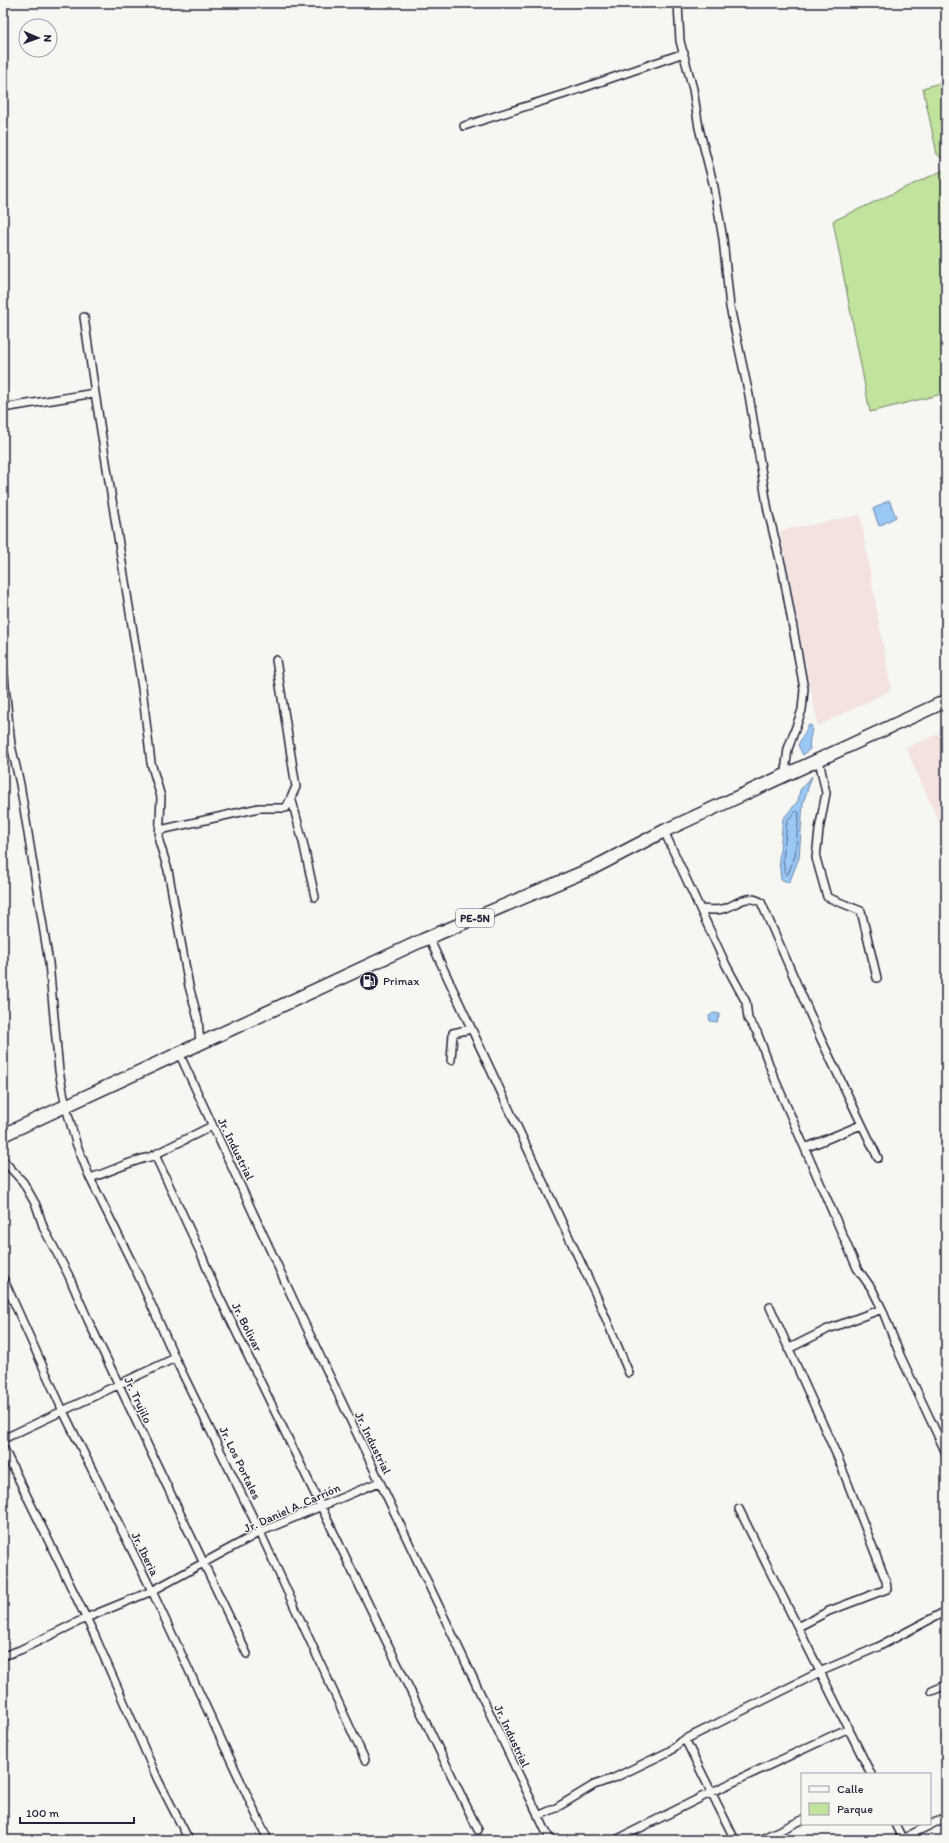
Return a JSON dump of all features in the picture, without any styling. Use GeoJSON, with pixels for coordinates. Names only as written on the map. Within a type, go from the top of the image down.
{"type":"FeatureCollection","features":[{"type":"Feature","properties":{"kind":"highway","name":"PE-5N"},"geometry":{"type":"LineString","coordinates":[[3,1135],[429,938],[580,874],[664,831],[946,701]]}},
{"type":"Feature","properties":{"kind":"street"},"geometry":{"type":"LineString","coordinates":[[678,3],[680,41],[693,89],[699,128],[714,187],[723,239],[730,307],[749,395],[768,511],[783,572],[804,689],[802,710],[788,749],[786,764],[787,774]]}},
{"type":"Feature","properties":{"kind":"street"},"geometry":{"type":"LineString","coordinates":[[464,126],[684,54]]}},
{"type":"Feature","properties":{"kind":"street"},"geometry":{"type":"LineString","coordinates":[[84,317],[121,548],[151,763],[160,797],[159,841],[168,870],[189,986],[198,1019],[200,1044]]}},
{"type":"Feature","properties":{"kind":"street"},"geometry":{"type":"LineString","coordinates":[[3,408],[95,393]]}},
{"type":"Feature","properties":{"kind":"street"},"geometry":{"type":"LineString","coordinates":[[160,830],[259,808],[286,808],[296,786],[276,660]]}},
{"type":"Feature","properties":{"kind":"street","name":"Jr. Los Portales"},"geometry":{"type":"LineString","coordinates":[[3,666],[11,745],[20,784],[49,963],[59,1071],[66,1107],[76,1143],[90,1178],[140,1277],[175,1358],[260,1532],[365,1760]]}},
{"type":"Feature","properties":{"kind":"street"},"geometry":{"type":"LineString","coordinates":[[819,760],[826,794],[819,830],[816,858],[828,896],[861,910],[877,978]]}},
{"type":"Feature","properties":{"kind":"street"},"geometry":{"type":"LineString","coordinates":[[291,797],[315,897]]}},
{"type":"Feature","properties":{"kind":"street"},"geometry":{"type":"LineString","coordinates":[[664,831],[726,965],[746,1002],[748,1019],[757,1032],[773,1075],[857,1268],[872,1290],[882,1309],[900,1355],[946,1453]]}},
{"type":"Feature","properties":{"kind":"street"},"geometry":{"type":"LineString","coordinates":[[700,909],[711,911],[724,909],[746,899],[754,898],[761,902],[795,982],[878,1158]]}},
{"type":"Feature","properties":{"kind":"street"},"geometry":{"type":"LineString","coordinates":[[429,938],[596,1295],[629,1373]]}},
{"type":"Feature","properties":{"kind":"street"},"geometry":{"type":"LineString","coordinates":[[451,1060],[452,1031],[472,1029]]}},
{"type":"Feature","properties":{"kind":"street","name":"Jr. Industrial"},"geometry":{"type":"LineString","coordinates":[[180,1054],[212,1126],[217,1131],[292,1299],[550,1840]]}},
{"type":"Feature","properties":{"kind":"street"},"geometry":{"type":"LineString","coordinates":[[805,1148],[862,1125]]}},
{"type":"Feature","properties":{"kind":"street"},"geometry":{"type":"LineString","coordinates":[[90,1178],[155,1155],[212,1126]]}},
{"type":"Feature","properties":{"kind":"street","name":"Jr. Bolivar"},"geometry":{"type":"LineString","coordinates":[[155,1155],[202,1256],[215,1288],[478,1830]]}},
{"type":"Feature","properties":{"kind":"street","name":"Jr. Trujilo"},"geometry":{"type":"LineString","coordinates":[[3,1160],[23,1182],[36,1205],[44,1228],[68,1274],[247,1654]]}},
{"type":"Feature","properties":{"kind":"street","name":"Jr. Iberia"},"geometry":{"type":"LineString","coordinates":[[3,1278],[63,1411],[152,1591],[268,1840]]}},
{"type":"Feature","properties":{"kind":"street"},"geometry":{"type":"LineString","coordinates":[[770,1307],[838,1458],[871,1539],[886,1581],[887,1588],[828,1611],[798,1628]]}},
{"type":"Feature","properties":{"kind":"street"},"geometry":{"type":"LineString","coordinates":[[788,1349],[828,1329],[882,1309]]}},
{"type":"Feature","properties":{"kind":"street"},"geometry":{"type":"LineString","coordinates":[[3,1438],[175,1358]]}},
{"type":"Feature","properties":{"kind":"street"},"geometry":{"type":"LineString","coordinates":[[3,1446],[86,1618],[158,1780],[189,1840]]}},
{"type":"Feature","properties":{"kind":"street","name":"Jr. Daniel A. Carrión"},"geometry":{"type":"LineString","coordinates":[[3,1656],[34,1644],[86,1618],[152,1591],[260,1532],[379,1482]]}},
{"type":"Feature","properties":{"kind":"street"},"geometry":{"type":"LineString","coordinates":[[739,1509],[871,1773]]}},
{"type":"Feature","properties":{"kind":"street"},"geometry":{"type":"LineString","coordinates":[[538,1816],[556,1808],[594,1785],[614,1778],[670,1751],[685,1739],[821,1672],[878,1647],[946,1611]]}},
{"type":"Feature","properties":{"kind":"street"},"geometry":{"type":"LineString","coordinates":[[932,1691],[946,1685]]}},
{"type":"Feature","properties":{"kind":"street"},"geometry":{"type":"LineString","coordinates":[[616,1840],[712,1792],[849,1728]]}},
{"type":"Feature","properties":{"kind":"street"},"geometry":{"type":"LineString","coordinates":[[685,1739],[735,1840]]}},
{"type":"Feature","properties":{"kind":"street"},"geometry":{"type":"LineString","coordinates":[[931,1824],[946,1816]]}},
{"type":"Feature","properties":{"kind":"street"},"geometry":{"type":"LineString","coordinates":[[759,1840],[801,1820]]}},
{"type":"Feature","properties":{"kind":"street"},"geometry":{"type":"LineString","coordinates":[[895,1825],[902,1839],[929,1825]]}},
{"type":"Feature","properties":{"kind":"shaded area"},"geometry":{"type":"Polygon","coordinates":[[[860,515],[891,690],[818,726],[780,531],[860,515]]]}},
{"type":"Feature","properties":{"kind":"shaded area"},"geometry":{"type":"Polygon","coordinates":[[[946,730],[946,838],[906,748],[946,730]]]}},
{"type":"Feature","properties":{"kind":"green space"},"geometry":{"type":"Polygon","coordinates":[[[946,81],[946,163],[937,154],[923,88],[946,81]]]}},
{"type":"Feature","properties":{"kind":"green space"},"geometry":{"type":"Polygon","coordinates":[[[946,169],[946,393],[870,412],[833,221],[946,169]]]}},
{"type":"Feature","properties":{"kind":"water"},"geometry":{"type":"Polygon","coordinates":[[[889,500],[896,517],[879,526],[873,509],[889,500]]]}},
{"type":"Feature","properties":{"kind":"water"},"geometry":{"type":"Polygon","coordinates":[[[809,725],[812,726],[809,743],[810,749],[803,755],[798,745],[809,725]]]}},
{"type":"Feature","properties":{"kind":"water"},"geometry":{"type":"Polygon","coordinates":[[[812,776],[803,803],[799,858],[789,883],[781,879],[779,860],[783,819],[798,801],[800,790],[812,776]]]}},
{"type":"Feature","properties":{"kind":"water"},"geometry":{"type":"Polygon","coordinates":[[[714,1013],[720,1014],[717,1022],[710,1021],[709,1016],[714,1013]]]}},
{"type":"Feature","properties":{"kind":"place","name":"Primax"},"geometry":{"type":"Point","coordinates":[369,981]}}]}
